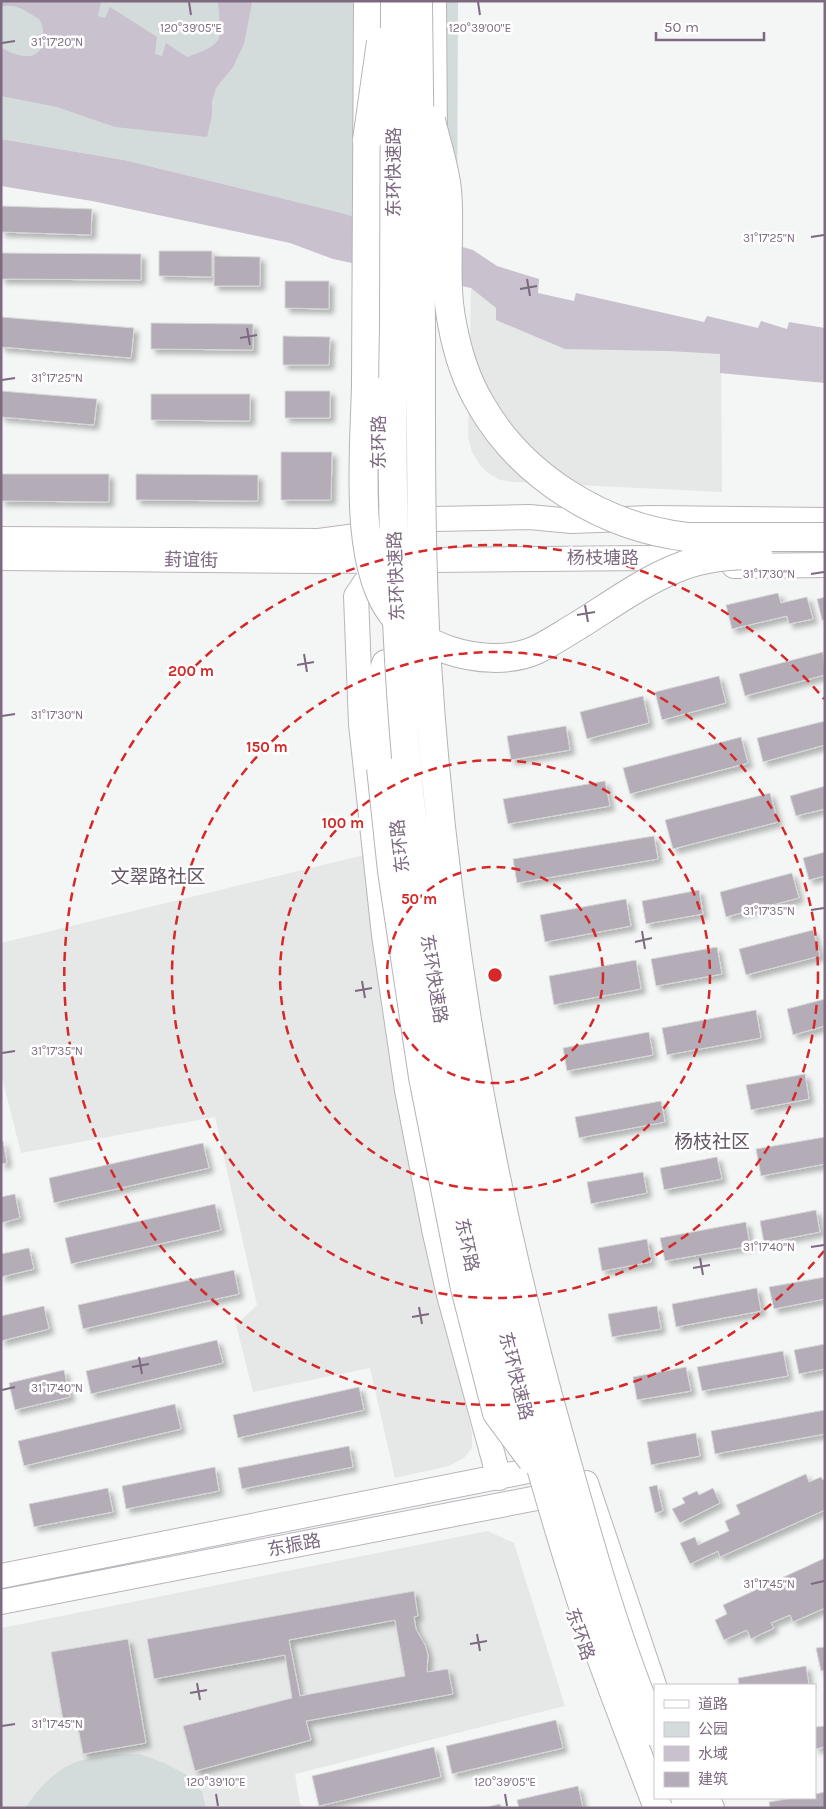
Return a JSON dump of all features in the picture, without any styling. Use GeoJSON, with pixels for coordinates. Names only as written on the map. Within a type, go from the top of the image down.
{"type":"FeatureCollection","features":[{"type":"Feature","properties":{"kind":"highway"},"geometry":{"type":"LineString","coordinates":[[368,1],[364,526],[370,559],[383,600],[392,615],[421,639],[454,652],[487,658],[508,657],[531,652],[544,646],[644,584],[677,568],[712,558],[731,555],[825,554]]}},
{"type":"Feature","properties":{"kind":"highway"},"geometry":{"type":"LineString","coordinates":[[367,140],[386,1]]}},
{"type":"Feature","properties":{"kind":"highway","name":"东环快速路"},"geometry":{"type":"LineString","coordinates":[[395,1],[393,492],[400,662],[412,820],[432,970],[449,1075],[467,1167],[522,1405],[536,1482],[654,1797]]}},
{"type":"Feature","properties":{"kind":"highway","name":"东环快速路"},"geometry":{"type":"LineString","coordinates":[[418,1],[421,490],[427,660],[445,868],[458,968],[494,1172],[516,1272],[548,1399],[606,1596],[650,1702],[654,1726]]}},
{"type":"Feature","properties":{"kind":"highway"},"geometry":{"type":"LineString","coordinates":[[433,1],[418,67],[447,189],[448,293],[452,323],[461,357],[474,393],[496,427],[512,447],[536,471],[569,495],[602,512],[640,528],[668,535],[688,537],[825,537]]}},
{"type":"Feature","properties":{"kind":"highway"},"geometry":{"type":"LineString","coordinates":[[386,664],[377,691],[381,768],[392,871],[423,1077],[464,1284],[497,1413],[536,1482]]}},
{"type":"Feature","properties":{"kind":"main road","name":"东环路"},"geometry":{"type":"LineString","coordinates":[[381,1],[378,533],[402,870],[432,1077],[475,1282],[536,1482],[570,1607],[592,1670],[646,1808]]}},
{"type":"Feature","properties":{"kind":"main road"},"geometry":{"type":"LineString","coordinates":[[433,1],[435,230],[434,559],[451,813],[471,967],[509,1178],[529,1269],[586,1486],[650,1702]]}},
{"type":"Feature","properties":{"kind":"main road"},"geometry":{"type":"LineString","coordinates":[[529,517],[563,503],[685,508],[711,519]]}},
{"type":"Feature","properties":{"kind":"main road"},"geometry":{"type":"LineString","coordinates":[[378,533],[434,519],[529,517],[572,521],[651,518],[825,520]]}},
{"type":"Feature","properties":{"kind":"main road","name":"葑谊街"},"geometry":{"type":"LineString","coordinates":[[1,538],[319,541],[378,533]]}},
{"type":"Feature","properties":{"kind":"main road","name":"葑谊街"},"geometry":{"type":"LineString","coordinates":[[1,558],[380,561]]}},
{"type":"Feature","properties":{"kind":"main road","name":"杨枝塘路"},"geometry":{"type":"LineString","coordinates":[[380,561],[652,558],[725,566],[825,566]]}},
{"type":"Feature","properties":{"kind":"main road"},"geometry":{"type":"LineString","coordinates":[[380,561],[356,596],[361,724],[384,935],[408,1090],[447,1285],[499,1478]]}},
{"type":"Feature","properties":{"kind":"main road"},"geometry":{"type":"LineString","coordinates":[[426,1183],[444,1179],[454,1185]]}},
{"type":"Feature","properties":{"kind":"main road"},"geometry":{"type":"LineString","coordinates":[[457,1326],[466,1319],[475,1301],[475,1282]]}},
{"type":"Feature","properties":{"kind":"main road","name":"东振路"},"geometry":{"type":"LineString","coordinates":[[1,1602],[536,1482],[579,1460]]}},
{"type":"Feature","properties":{"kind":"main road","name":"东振路"},"geometry":{"type":"LineString","coordinates":[[1,1576],[499,1478],[586,1486]]}},
{"type":"Feature","properties":{"kind":"shaded area"},"geometry":{"type":"Polygon","coordinates":[[[471,288],[496,308],[667,351],[721,354],[722,492],[514,482],[500,480],[489,474],[480,465],[472,452],[468,437],[471,288]]]}},
{"type":"Feature","properties":{"kind":"shaded area"},"geometry":{"type":"Polygon","coordinates":[[[364,855],[379,985],[472,1433],[472,1448],[464,1458],[449,1466],[395,1478],[370,1368],[253,1392],[236,1325],[257,1305],[215,1117],[21,1153],[1,1074],[1,943],[364,855]]]}},
{"type":"Feature","properties":{"kind":"shaded area"},"geometry":{"type":"Polygon","coordinates":[[[488,1531],[514,1543],[565,1706],[295,1774],[300,1804],[307,1808],[1,1808],[1,1628],[488,1531]]]}},
{"type":"Feature","properties":{"kind":"green space"},"geometry":{"type":"Polygon","coordinates":[[[1,1],[458,1],[457,245],[342,213],[124,160],[1,139],[1,1]]]}},
{"type":"Feature","properties":{"kind":"green space"},"geometry":{"type":"Polygon","coordinates":[[[115,1754],[140,1754],[164,1763],[187,1775],[202,1792],[206,1808],[26,1808],[44,1784],[62,1769],[85,1759],[115,1754]]]}},
{"type":"Feature","properties":{"kind":"water"},"geometry":{"type":"Polygon","coordinates":[[[1,1],[101,1],[98,16],[105,18],[110,7],[157,37],[155,54],[162,56],[166,43],[187,57],[209,48],[219,38],[218,1],[252,1],[252,3],[244,44],[233,67],[216,88],[212,101],[212,115],[207,137],[115,127],[57,107],[1,96],[1,47],[9,52],[31,56],[39,51],[43,31],[39,19],[16,7],[1,7],[1,1]]]}},
{"type":"Feature","properties":{"kind":"water"},"geometry":{"type":"Polygon","coordinates":[[[1,139],[124,160],[342,213],[473,250],[497,266],[539,279],[538,293],[574,301],[576,293],[704,322],[707,316],[758,328],[761,321],[787,329],[789,322],[825,328],[825,383],[720,373],[720,354],[565,349],[496,320],[496,308],[471,288],[333,259],[290,243],[92,201],[1,186],[1,139]]]}},
{"type":"Feature","properties":{"kind":"building"},"geometry":{"type":"Polygon","coordinates":[[[1,206],[92,209],[91,235],[1,232],[1,206]]]}},
{"type":"Feature","properties":{"kind":"building"},"geometry":{"type":"Polygon","coordinates":[[[159,251],[212,251],[212,277],[159,276],[159,251]]]}},
{"type":"Feature","properties":{"kind":"building"},"geometry":{"type":"Polygon","coordinates":[[[1,253],[141,254],[141,280],[1,279],[1,253]]]}},
{"type":"Feature","properties":{"kind":"building"},"geometry":{"type":"Polygon","coordinates":[[[214,256],[260,257],[260,286],[214,286],[214,256]]]}},
{"type":"Feature","properties":{"kind":"building"},"geometry":{"type":"Polygon","coordinates":[[[285,281],[329,281],[329,309],[285,308],[285,281]]]}},
{"type":"Feature","properties":{"kind":"building"},"geometry":{"type":"Polygon","coordinates":[[[1,317],[134,328],[131,358],[1,347],[1,317]]]}},
{"type":"Feature","properties":{"kind":"building"},"geometry":{"type":"Polygon","coordinates":[[[151,323],[253,324],[253,350],[151,349],[151,323]]]}},
{"type":"Feature","properties":{"kind":"building"},"geometry":{"type":"Polygon","coordinates":[[[283,336],[330,337],[329,365],[283,365],[283,336]]]}},
{"type":"Feature","properties":{"kind":"building"},"geometry":{"type":"Polygon","coordinates":[[[1,391],[97,399],[94,425],[1,417],[1,391]]]}},
{"type":"Feature","properties":{"kind":"building"},"geometry":{"type":"Polygon","coordinates":[[[285,391],[330,391],[330,418],[285,418],[285,391]]]}},
{"type":"Feature","properties":{"kind":"building"},"geometry":{"type":"Polygon","coordinates":[[[151,394],[250,394],[250,421],[151,420],[151,394]]]}},
{"type":"Feature","properties":{"kind":"building"},"geometry":{"type":"Polygon","coordinates":[[[281,452],[332,452],[331,500],[281,500],[281,452]]]}},
{"type":"Feature","properties":{"kind":"building"},"geometry":{"type":"Polygon","coordinates":[[[1,474],[109,474],[109,502],[1,501],[1,474]]]}},
{"type":"Feature","properties":{"kind":"building"},"geometry":{"type":"Polygon","coordinates":[[[136,474],[258,475],[258,501],[136,500],[136,474]]]}},
{"type":"Feature","properties":{"kind":"building"},"geometry":{"type":"Polygon","coordinates":[[[778,593],[781,603],[807,597],[813,619],[789,624],[787,616],[732,629],[726,605],[778,593]]]}},
{"type":"Feature","properties":{"kind":"building"},"geometry":{"type":"Polygon","coordinates":[[[825,597],[825,620],[822,620],[817,599],[825,597]]]}},
{"type":"Feature","properties":{"kind":"building"},"geometry":{"type":"Polygon","coordinates":[[[823,652],[825,675],[745,696],[739,674],[823,652]]]}},
{"type":"Feature","properties":{"kind":"building"},"geometry":{"type":"Polygon","coordinates":[[[719,676],[726,703],[662,720],[655,692],[719,676]]]}},
{"type":"Feature","properties":{"kind":"building"},"geometry":{"type":"Polygon","coordinates":[[[643,696],[649,723],[587,739],[580,712],[643,696]]]}},
{"type":"Feature","properties":{"kind":"building"},"geometry":{"type":"Polygon","coordinates":[[[825,721],[825,745],[763,762],[757,738],[825,721]]]}},
{"type":"Feature","properties":{"kind":"building"},"geometry":{"type":"Polygon","coordinates":[[[566,726],[570,750],[511,760],[507,736],[566,726]]]}},
{"type":"Feature","properties":{"kind":"building"},"geometry":{"type":"Polygon","coordinates":[[[741,737],[748,763],[630,794],[623,768],[741,737]]]}},
{"type":"Feature","properties":{"kind":"building"},"geometry":{"type":"Polygon","coordinates":[[[605,781],[610,806],[508,824],[503,799],[605,781]]]}},
{"type":"Feature","properties":{"kind":"building"},"geometry":{"type":"Polygon","coordinates":[[[825,786],[825,809],[796,816],[790,796],[825,786]]]}},
{"type":"Feature","properties":{"kind":"building"},"geometry":{"type":"Polygon","coordinates":[[[770,793],[778,822],[673,849],[665,820],[770,793]]]}},
{"type":"Feature","properties":{"kind":"building"},"geometry":{"type":"Polygon","coordinates":[[[654,836],[658,859],[517,883],[513,859],[654,836]]]}},
{"type":"Feature","properties":{"kind":"building"},"geometry":{"type":"Polygon","coordinates":[[[825,852],[825,876],[809,880],[803,858],[825,852]]]}},
{"type":"Feature","properties":{"kind":"building"},"geometry":{"type":"Polygon","coordinates":[[[792,873],[799,898],[726,917],[720,892],[792,873]]]}},
{"type":"Feature","properties":{"kind":"building"},"geometry":{"type":"Polygon","coordinates":[[[699,890],[703,914],[646,924],[642,901],[699,890]]]}},
{"type":"Feature","properties":{"kind":"building"},"geometry":{"type":"Polygon","coordinates":[[[626,899],[631,926],[545,942],[540,915],[626,899]]]}},
{"type":"Feature","properties":{"kind":"building"},"geometry":{"type":"Polygon","coordinates":[[[813,930],[820,956],[746,975],[739,949],[813,930]]]}},
{"type":"Feature","properties":{"kind":"building"},"geometry":{"type":"Polygon","coordinates":[[[717,947],[722,974],[656,986],[651,959],[717,947]]]}},
{"type":"Feature","properties":{"kind":"building"},"geometry":{"type":"Polygon","coordinates":[[[636,960],[641,989],[554,1005],[549,976],[636,960]]]}},
{"type":"Feature","properties":{"kind":"building"},"geometry":{"type":"Polygon","coordinates":[[[825,999],[825,1026],[793,1035],[787,1009],[825,999]]]}},
{"type":"Feature","properties":{"kind":"building"},"geometry":{"type":"Polygon","coordinates":[[[756,1010],[761,1038],[667,1055],[662,1028],[756,1010]]]}},
{"type":"Feature","properties":{"kind":"building"},"geometry":{"type":"Polygon","coordinates":[[[649,1032],[653,1055],[567,1071],[563,1048],[649,1032]]]}},
{"type":"Feature","properties":{"kind":"building"},"geometry":{"type":"Polygon","coordinates":[[[805,1074],[809,1099],[751,1110],[746,1085],[805,1074]]]}},
{"type":"Feature","properties":{"kind":"building"},"geometry":{"type":"Polygon","coordinates":[[[661,1101],[665,1122],[579,1138],[575,1117],[661,1101]]]}},
{"type":"Feature","properties":{"kind":"building"},"geometry":{"type":"Polygon","coordinates":[[[825,1137],[825,1164],[761,1176],[756,1149],[825,1137]]]}},
{"type":"Feature","properties":{"kind":"building"},"geometry":{"type":"Polygon","coordinates":[[[1,1141],[3,1141],[7,1163],[1,1164],[1,1141]]]}},
{"type":"Feature","properties":{"kind":"building"},"geometry":{"type":"Polygon","coordinates":[[[203,1143],[209,1168],[54,1203],[49,1178],[203,1143]]]}},
{"type":"Feature","properties":{"kind":"building"},"geometry":{"type":"Polygon","coordinates":[[[717,1157],[722,1179],[664,1190],[660,1168],[717,1157]]]}},
{"type":"Feature","properties":{"kind":"building"},"geometry":{"type":"Polygon","coordinates":[[[643,1172],[647,1193],[591,1204],[587,1182],[643,1172]]]}},
{"type":"Feature","properties":{"kind":"building"},"geometry":{"type":"Polygon","coordinates":[[[15,1194],[20,1218],[1,1223],[1,1197],[15,1194]]]}},
{"type":"Feature","properties":{"kind":"building"},"geometry":{"type":"Polygon","coordinates":[[[215,1204],[221,1230],[71,1264],[65,1238],[215,1204]]]}},
{"type":"Feature","properties":{"kind":"building"},"geometry":{"type":"Polygon","coordinates":[[[816,1210],[820,1232],[764,1243],[760,1221],[816,1210]]]}},
{"type":"Feature","properties":{"kind":"building"},"geometry":{"type":"Polygon","coordinates":[[[746,1222],[750,1246],[665,1261],[660,1238],[746,1222]]]}},
{"type":"Feature","properties":{"kind":"building"},"geometry":{"type":"Polygon","coordinates":[[[647,1239],[651,1262],[602,1271],[598,1248],[647,1239]]]}},
{"type":"Feature","properties":{"kind":"building"},"geometry":{"type":"Polygon","coordinates":[[[29,1248],[34,1269],[1,1277],[1,1254],[29,1248]]]}},
{"type":"Feature","properties":{"kind":"building"},"geometry":{"type":"Polygon","coordinates":[[[234,1270],[239,1294],[83,1329],[78,1305],[234,1270]]]}},
{"type":"Feature","properties":{"kind":"building"},"geometry":{"type":"Polygon","coordinates":[[[825,1277],[825,1299],[774,1309],[769,1287],[825,1277]]]}},
{"type":"Feature","properties":{"kind":"building"},"geometry":{"type":"Polygon","coordinates":[[[757,1288],[761,1311],[676,1327],[672,1304],[757,1288]]]}},
{"type":"Feature","properties":{"kind":"building"},"geometry":{"type":"Polygon","coordinates":[[[44,1306],[49,1329],[1,1341],[1,1316],[44,1306]]]}},
{"type":"Feature","properties":{"kind":"building"},"geometry":{"type":"Polygon","coordinates":[[[657,1306],[661,1329],[612,1337],[608,1314],[657,1306]]]}},
{"type":"Feature","properties":{"kind":"building"},"geometry":{"type":"Polygon","coordinates":[[[217,1340],[223,1363],[91,1394],[86,1371],[217,1340]]]}},
{"type":"Feature","properties":{"kind":"building"},"geometry":{"type":"Polygon","coordinates":[[[825,1344],[825,1369],[799,1374],[794,1350],[825,1344]]]}},
{"type":"Feature","properties":{"kind":"building"},"geometry":{"type":"Polygon","coordinates":[[[783,1351],[788,1376],[702,1391],[697,1367],[783,1351]]]}},
{"type":"Feature","properties":{"kind":"building"},"geometry":{"type":"Polygon","coordinates":[[[686,1367],[691,1391],[637,1400],[633,1377],[686,1367]]]}},
{"type":"Feature","properties":{"kind":"building"},"geometry":{"type":"Polygon","coordinates":[[[64,1370],[70,1397],[15,1410],[9,1383],[64,1370]]]}},
{"type":"Feature","properties":{"kind":"building"},"geometry":{"type":"Polygon","coordinates":[[[359,1387],[364,1410],[238,1438],[233,1415],[359,1387]]]}},
{"type":"Feature","properties":{"kind":"building"},"geometry":{"type":"Polygon","coordinates":[[[175,1404],[181,1429],[24,1466],[18,1441],[175,1404]]]}},
{"type":"Feature","properties":{"kind":"building"},"geometry":{"type":"Polygon","coordinates":[[[825,1410],[825,1434],[715,1454],[711,1431],[825,1410]]]}},
{"type":"Feature","properties":{"kind":"building"},"geometry":{"type":"Polygon","coordinates":[[[696,1433],[700,1456],[651,1465],[647,1442],[696,1433]]]}},
{"type":"Feature","properties":{"kind":"building"},"geometry":{"type":"Polygon","coordinates":[[[349,1446],[353,1467],[242,1489],[238,1468],[349,1446]]]}},
{"type":"Feature","properties":{"kind":"building"},"geometry":{"type":"Polygon","coordinates":[[[215,1467],[219,1491],[126,1509],[122,1486],[215,1467]]]}},
{"type":"Feature","properties":{"kind":"building"},"geometry":{"type":"Polygon","coordinates":[[[806,1474],[809,1482],[821,1477],[823,1480],[825,1479],[825,1510],[720,1557],[718,1551],[690,1564],[680,1543],[695,1537],[698,1545],[729,1531],[725,1521],[740,1514],[736,1505],[806,1474]]]}},
{"type":"Feature","properties":{"kind":"building"},"geometry":{"type":"Polygon","coordinates":[[[657,1485],[663,1511],[655,1513],[649,1487],[657,1485]]]}},
{"type":"Feature","properties":{"kind":"building"},"geometry":{"type":"Polygon","coordinates":[[[108,1488],[113,1512],[34,1527],[29,1504],[108,1488]]]}},
{"type":"Feature","properties":{"kind":"building"},"geometry":{"type":"Polygon","coordinates":[[[713,1488],[720,1503],[680,1523],[672,1509],[685,1503],[682,1498],[697,1491],[699,1495],[713,1488]]]}},
{"type":"Feature","properties":{"kind":"building"},"geometry":{"type":"Polygon","coordinates":[[[825,1558],[825,1608],[793,1622],[790,1615],[771,1623],[774,1628],[751,1639],[747,1630],[724,1640],[715,1620],[727,1614],[723,1605],[825,1558]]]}},
{"type":"Feature","properties":{"kind":"building"},"geometry":{"type":"Polygon","coordinates":[[[414,1591],[418,1616],[414,1617],[416,1629],[428,1655],[427,1672],[448,1669],[453,1694],[306,1721],[311,1740],[195,1771],[183,1726],[292,1698],[285,1655],[154,1679],[147,1639],[414,1591]],[[395,1620],[289,1640],[300,1696],[405,1676],[395,1620]]]}},
{"type":"Feature","properties":{"kind":"building"},"geometry":{"type":"Polygon","coordinates":[[[128,1639],[146,1743],[83,1754],[76,1717],[63,1720],[51,1652],[128,1639]]]}},
{"type":"Feature","properties":{"kind":"building"},"geometry":{"type":"Polygon","coordinates":[[[825,1647],[825,1670],[821,1671],[816,1648],[825,1647]]]}},
{"type":"Feature","properties":{"kind":"building"},"geometry":{"type":"Polygon","coordinates":[[[806,1666],[809,1684],[739,1684],[738,1678],[806,1666]]]}},
{"type":"Feature","properties":{"kind":"building"},"geometry":{"type":"Polygon","coordinates":[[[556,1720],[563,1748],[452,1774],[446,1746],[556,1720]]]}},
{"type":"Feature","properties":{"kind":"building"},"geometry":{"type":"Polygon","coordinates":[[[825,1726],[825,1747],[816,1749],[816,1727],[825,1726]]]}},
{"type":"Feature","properties":{"kind":"building"},"geometry":{"type":"Polygon","coordinates":[[[434,1747],[441,1777],[319,1806],[312,1776],[434,1747]]]}},
{"type":"Feature","properties":{"kind":"building"},"geometry":{"type":"Polygon","coordinates":[[[578,1786],[583,1808],[519,1808],[517,1800],[578,1786]]]}},
{"type":"Feature","properties":{"kind":"building"},"geometry":{"type":"Polygon","coordinates":[[[825,1792],[825,1808],[770,1808],[769,1802],[787,1799],[816,1799],[816,1794],[825,1792]]]}},
{"type":"Feature","properties":{"kind":"building"},"geometry":{"type":"Polygon","coordinates":[[[500,1804],[501,1808],[483,1808],[500,1804]]]}},
{"type":"Feature","properties":{"kind":"district","name":"文翠路社区"},"geometry":{"type":"Point","coordinates":[158,876]}},
{"type":"Feature","properties":{"kind":"district","name":"杨枝社区"},"geometry":{"type":"Point","coordinates":[712,1141]}}]}
